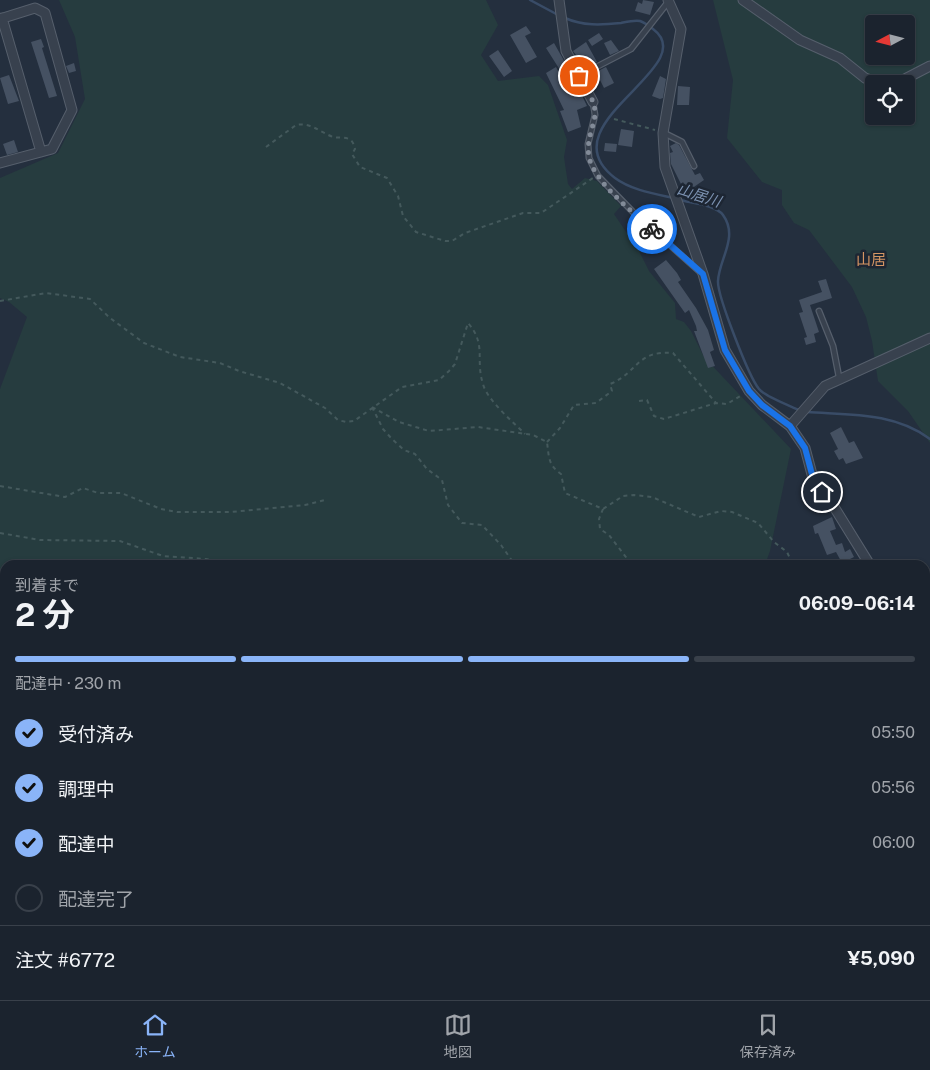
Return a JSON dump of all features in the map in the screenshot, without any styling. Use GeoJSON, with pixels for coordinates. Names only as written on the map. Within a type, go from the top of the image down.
{"type":"FeatureCollection","features":[{"type":"Feature","properties":{"kind":"street"},"geometry":{"type":"LineString","coordinates":[[559,0],[566,52],[593,102]]}},
{"type":"Feature","properties":{"kind":"street"},"geometry":{"type":"LineString","coordinates":[[668,0],[681,29],[663,133],[665,167],[703,274],[725,350],[749,391],[762,405],[790,426],[805,448],[814,482],[831,502],[867,560]]}},
{"type":"Feature","properties":{"kind":"street"},"geometry":{"type":"LineString","coordinates":[[743,0],[800,40],[840,58],[866,78],[878,83],[901,81],[930,66]]}},
{"type":"Feature","properties":{"kind":"street"},"geometry":{"type":"LineString","coordinates":[[0,153],[1,163],[52,149],[72,110],[45,13],[35,8],[1,18],[41,152]]}},
{"type":"Feature","properties":{"kind":"street"},"geometry":{"type":"LineString","coordinates":[[790,426],[825,386],[839,377],[930,338]]}},
{"type":"Feature","properties":{"kind":"lane"},"geometry":{"type":"LineString","coordinates":[[579,76],[631,49],[668,0]]}},
{"type":"Feature","properties":{"kind":"lane"},"geometry":{"type":"LineString","coordinates":[[593,102],[595,115],[588,144],[589,158],[598,176],[634,212],[703,274]]}},
{"type":"Feature","properties":{"kind":"lane"},"geometry":{"type":"LineString","coordinates":[[663,133],[682,142],[694,166]]}},
{"type":"Feature","properties":{"kind":"lane"},"geometry":{"type":"LineString","coordinates":[[819,311],[830,338],[839,377]]}},
{"type":"Feature","properties":{"kind":"path"},"geometry":{"type":"LineString","coordinates":[[614,119],[663,133]]}},
{"type":"Feature","properties":{"kind":"path"},"geometry":{"type":"LineString","coordinates":[[266,147],[296,125],[301,124],[311,126],[335,137],[348,139],[354,144],[356,149],[352,154],[360,168],[387,178],[393,187],[403,216],[416,232],[445,241],[452,241],[466,233],[523,213],[541,213],[598,176]]}},
{"type":"Feature","properties":{"kind":"path"},"geometry":{"type":"LineString","coordinates":[[0,301],[46,293],[90,300],[110,318],[144,343],[180,357],[220,363],[239,371],[280,383],[325,408],[338,420],[346,422],[354,420],[402,387],[439,380],[449,372],[455,364],[468,322],[480,343],[480,365],[483,386],[525,434]]}},
{"type":"Feature","properties":{"kind":"path"},"geometry":{"type":"LineString","coordinates":[[603,509],[565,493],[561,474],[552,468],[549,461],[547,442],[560,428],[574,405],[596,403],[612,391],[610,384],[624,378],[645,356],[663,352],[673,353],[716,403]]}},
{"type":"Feature","properties":{"kind":"path"},"geometry":{"type":"LineString","coordinates":[[639,401],[647,400],[654,416],[664,419],[716,403],[727,404],[749,391]]}},
{"type":"Feature","properties":{"kind":"path"},"geometry":{"type":"LineString","coordinates":[[372,407],[399,422],[429,431],[478,427],[525,434],[547,442]]}},
{"type":"Feature","properties":{"kind":"path"},"geometry":{"type":"LineString","coordinates":[[372,407],[383,429],[392,439],[404,450],[415,454],[427,469],[442,480],[448,505],[462,523],[482,525],[501,545],[512,560]]}},
{"type":"Feature","properties":{"kind":"path"},"geometry":{"type":"LineString","coordinates":[[0,486],[65,497],[83,488],[98,493],[121,492],[161,509],[177,512],[231,512],[305,505],[325,500]]}},
{"type":"Feature","properties":{"kind":"path"},"geometry":{"type":"LineString","coordinates":[[628,560],[609,535],[600,529],[599,519],[603,509],[623,496],[634,495],[652,497],[699,516],[722,511],[732,512],[758,523],[774,542],[787,552],[791,560]]}},
{"type":"Feature","properties":{"kind":"path"},"geometry":{"type":"LineString","coordinates":[[0,533],[40,540],[120,541],[164,556],[212,560]]}},
{"type":"Feature","properties":{"kind":"green space"},"geometry":{"type":"Polygon","coordinates":[[[59,0],[486,0],[498,25],[481,55],[498,81],[539,76],[548,85],[567,140],[564,157],[568,184],[572,189],[585,178],[597,181],[621,206],[614,214],[639,251],[649,271],[675,303],[676,319],[684,322],[691,331],[704,357],[791,449],[767,560],[0,560],[0,389],[27,317],[9,302],[0,298],[0,178],[58,153],[85,99],[75,37],[59,0]]]}},
{"type":"Feature","properties":{"kind":"green space"},"geometry":{"type":"Polygon","coordinates":[[[713,0],[930,0],[930,443],[908,411],[878,381],[866,317],[852,287],[809,230],[794,223],[782,205],[782,190],[762,182],[727,138],[733,80],[713,0]]]}},
{"type":"Feature","properties":{"kind":"building"},"geometry":{"type":"Polygon","coordinates":[[[643,0],[654,2],[650,15],[635,11],[638,2],[642,4],[643,0]]]}},
{"type":"Feature","properties":{"kind":"building"},"geometry":{"type":"Polygon","coordinates":[[[526,26],[531,33],[525,36],[537,57],[526,63],[510,35],[526,26]]]}},
{"type":"Feature","properties":{"kind":"building"},"geometry":{"type":"Polygon","coordinates":[[[599,33],[603,39],[592,46],[588,40],[599,33]]]}},
{"type":"Feature","properties":{"kind":"building"},"geometry":{"type":"Polygon","coordinates":[[[41,39],[57,96],[49,98],[31,42],[41,39]]]}},
{"type":"Feature","properties":{"kind":"building"},"geometry":{"type":"Polygon","coordinates":[[[611,40],[619,51],[610,55],[604,43],[611,40]]]}},
{"type":"Feature","properties":{"kind":"building"},"geometry":{"type":"Polygon","coordinates":[[[586,42],[597,62],[586,68],[573,51],[586,42]]]}},
{"type":"Feature","properties":{"kind":"building"},"geometry":{"type":"Polygon","coordinates":[[[554,43],[567,66],[560,70],[546,48],[554,43]]]}},
{"type":"Feature","properties":{"kind":"building"},"geometry":{"type":"Polygon","coordinates":[[[498,50],[512,71],[504,77],[489,56],[498,50]]]}},
{"type":"Feature","properties":{"kind":"building"},"geometry":{"type":"Polygon","coordinates":[[[74,63],[76,71],[69,73],[66,66],[74,63]]]}},
{"type":"Feature","properties":{"kind":"building"},"geometry":{"type":"Polygon","coordinates":[[[556,67],[567,88],[576,83],[587,106],[577,110],[581,127],[568,132],[560,111],[564,110],[546,73],[556,67]]]}},
{"type":"Feature","properties":{"kind":"building"},"geometry":{"type":"Polygon","coordinates":[[[606,67],[614,83],[604,88],[596,72],[606,67]]]}},
{"type":"Feature","properties":{"kind":"building"},"geometry":{"type":"Polygon","coordinates":[[[9,75],[19,101],[8,104],[0,78],[9,75]]]}},
{"type":"Feature","properties":{"kind":"building"},"geometry":{"type":"Polygon","coordinates":[[[660,76],[666,79],[663,98],[660,99],[652,96],[660,76]]]}},
{"type":"Feature","properties":{"kind":"building"},"geometry":{"type":"Polygon","coordinates":[[[678,86],[690,87],[689,105],[677,105],[678,86]]]}},
{"type":"Feature","properties":{"kind":"building"},"geometry":{"type":"Polygon","coordinates":[[[621,129],[634,131],[632,147],[618,145],[621,129]]]}},
{"type":"Feature","properties":{"kind":"building"},"geometry":{"type":"Polygon","coordinates":[[[14,140],[18,152],[7,155],[3,144],[14,140]]]}},
{"type":"Feature","properties":{"kind":"building"},"geometry":{"type":"Polygon","coordinates":[[[605,143],[617,144],[616,152],[604,151],[605,143]]]}},
{"type":"Feature","properties":{"kind":"building"},"geometry":{"type":"Polygon","coordinates":[[[676,143],[679,145],[695,175],[700,173],[704,180],[688,191],[683,182],[681,184],[671,164],[670,153],[673,152],[670,146],[676,143]]]}},
{"type":"Feature","properties":{"kind":"building"},"geometry":{"type":"Polygon","coordinates":[[[666,260],[677,273],[681,280],[678,282],[708,330],[714,350],[710,352],[715,366],[708,368],[694,331],[697,331],[696,326],[689,310],[685,313],[654,269],[666,260]]]}},
{"type":"Feature","properties":{"kind":"building"},"geometry":{"type":"Polygon","coordinates":[[[826,279],[832,298],[810,305],[819,332],[814,334],[816,342],[806,345],[804,338],[807,337],[799,313],[803,312],[799,300],[822,292],[818,281],[826,279]]]}},
{"type":"Feature","properties":{"kind":"building"},"geometry":{"type":"Polygon","coordinates":[[[841,427],[849,443],[854,441],[863,458],[846,464],[843,458],[839,460],[834,451],[838,449],[830,433],[841,427]]]}},
{"type":"Feature","properties":{"kind":"building"},"geometry":{"type":"Polygon","coordinates":[[[832,517],[836,529],[830,531],[836,545],[842,543],[845,552],[850,549],[854,557],[848,560],[840,560],[836,552],[827,555],[818,533],[815,534],[813,526],[832,517]]]}},
{"type":"Feature","properties":{"kind":"waterway","name":"山居川"},"geometry":{"type":"LineString","coordinates":[[530,0],[560,16]]}},
{"type":"Feature","properties":{"kind":"waterway","name":"山居川"},"geometry":{"type":"LineString","coordinates":[[565,18],[592,24],[640,21],[653,29],[663,44],[659,61],[645,79],[609,117],[598,137],[598,158],[615,178],[628,186],[673,198]]}},
{"type":"Feature","properties":{"kind":"waterway","name":"山居川"},"geometry":{"type":"LineString","coordinates":[[680,200],[715,209],[723,215],[727,223],[729,240],[718,281],[734,336],[759,389],[771,398],[799,410]]}},
{"type":"Feature","properties":{"kind":"waterway","name":"山居川"},"geometry":{"type":"LineString","coordinates":[[807,412],[871,416],[886,419],[916,430],[930,439]]}},
{"type":"Feature","properties":{"kind":"way so far"},"geometry":{"type":"LineString","coordinates":[[579,76],[593,102],[595,115],[588,144],[589,158],[598,176],[652,229]]}},
{"type":"Feature","properties":{"kind":"district","name":"山居"},"geometry":{"type":"Point","coordinates":[871,259]}},
{"type":"Feature","properties":{"kind":"route"},"geometry":{"type":"LineString","coordinates":[[652,229],[703,274],[725,350],[749,391],[762,405],[790,426],[805,448],[814,482],[822,492]]}}]}
